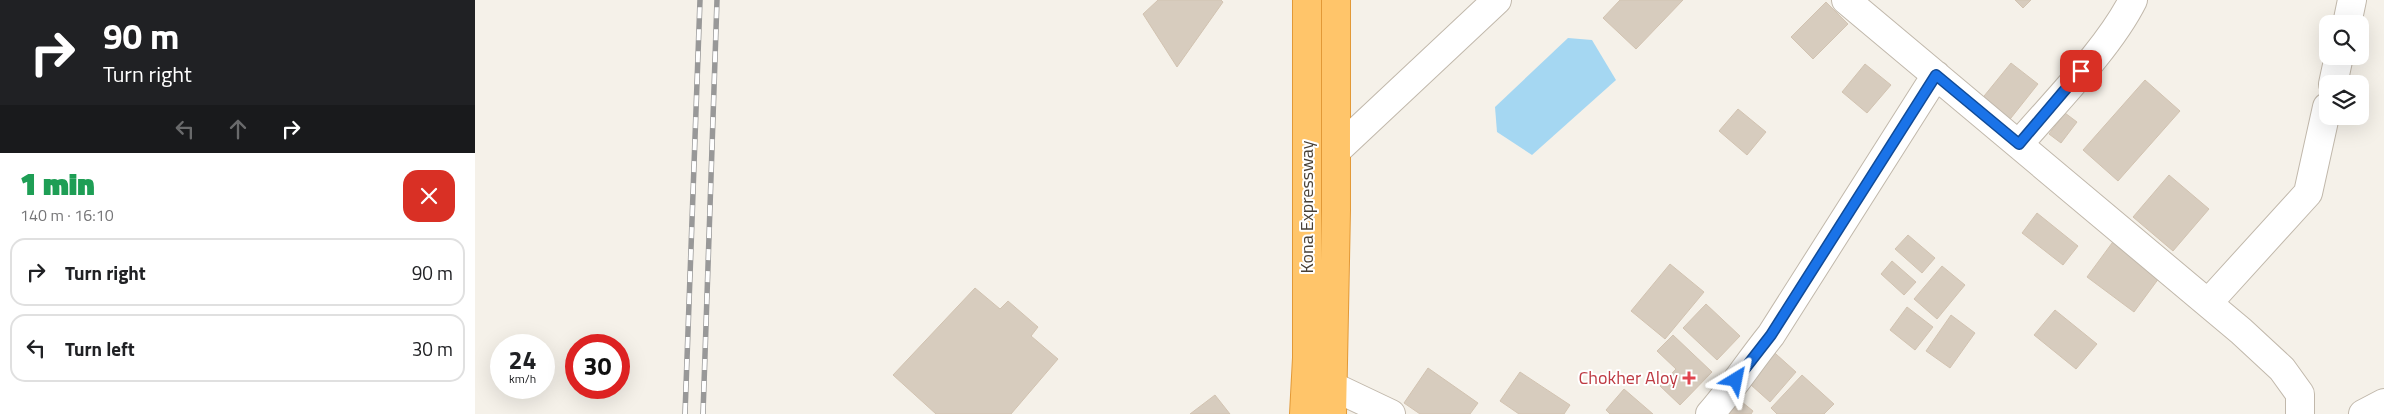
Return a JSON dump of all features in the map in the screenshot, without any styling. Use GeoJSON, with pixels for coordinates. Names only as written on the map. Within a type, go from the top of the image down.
{"type":"FeatureCollection","features":[{"type":"Feature","properties":{"kind":"highway","name":"Kona Expressway"},"geometry":{"type":"LineString","coordinates":[[1304,414],[1307,358],[1307,0]]}},
{"type":"Feature","properties":{"kind":"highway","name":"Kona Expressway"},"geometry":{"type":"LineString","coordinates":[[1332,414],[1336,0]]}},
{"type":"Feature","properties":{"kind":"street"},"geometry":{"type":"LineString","coordinates":[[1336,151],[1497,0]]}},
{"type":"Feature","properties":{"kind":"street"},"geometry":{"type":"LineString","coordinates":[[1846,0],[2208,303],[2282,369],[2300,394],[2300,414]]}},
{"type":"Feature","properties":{"kind":"street"},"geometry":{"type":"LineString","coordinates":[[2019,144],[2094,57],[2127,12],[2133,0]]}},
{"type":"Feature","properties":{"kind":"street"},"geometry":{"type":"LineString","coordinates":[[2349,15],[2352,0]]}},
{"type":"Feature","properties":{"kind":"street"},"geometry":{"type":"LineString","coordinates":[[1710,414],[1771,335],[1936,75]]}},
{"type":"Feature","properties":{"kind":"street"},"geometry":{"type":"LineString","coordinates":[[2208,303],[2308,193],[2323,125]]}},
{"type":"Feature","properties":{"kind":"street"},"geometry":{"type":"LineString","coordinates":[[1332,386],[1391,414]]}},
{"type":"Feature","properties":{"kind":"street"},"geometry":{"type":"LineString","coordinates":[[2363,414],[2384,403]]}},
{"type":"Feature","properties":{"kind":"water"},"geometry":{"type":"Polygon","coordinates":[[[1568,38],[1592,40],[1616,80],[1532,155],[1497,132],[1495,107],[1568,38]]]}},
{"type":"Feature","properties":{"kind":"building"},"geometry":{"type":"Polygon","coordinates":[[[1158,0],[1221,0],[1223,2],[1177,67],[1143,14],[1158,0]]]}},
{"type":"Feature","properties":{"kind":"building"},"geometry":{"type":"Polygon","coordinates":[[[1620,0],[1683,0],[1636,49],[1603,18],[1620,0]]]}},
{"type":"Feature","properties":{"kind":"building"},"geometry":{"type":"Polygon","coordinates":[[[2015,0],[2031,0],[2023,8],[2015,0]]]}},
{"type":"Feature","properties":{"kind":"building"},"geometry":{"type":"Polygon","coordinates":[[[1826,2],[1848,24],[1813,59],[1791,37],[1826,2]]]}},
{"type":"Feature","properties":{"kind":"building"},"geometry":{"type":"Polygon","coordinates":[[[2011,63],[2038,84],[2007,123],[1980,101],[2011,63]]]}},
{"type":"Feature","properties":{"kind":"building"},"geometry":{"type":"Polygon","coordinates":[[[1865,64],[1891,85],[1867,113],[1842,92],[1865,64]]]}},
{"type":"Feature","properties":{"kind":"building"},"geometry":{"type":"Polygon","coordinates":[[[2145,80],[2180,111],[2118,181],[2083,150],[2145,80]]]}},
{"type":"Feature","properties":{"kind":"building"},"geometry":{"type":"Polygon","coordinates":[[[1738,109],[1766,132],[1747,155],[1719,131],[1738,109]]]}},
{"type":"Feature","properties":{"kind":"building"},"geometry":{"type":"Polygon","coordinates":[[[2065,113],[2077,122],[2061,143],[2049,134],[2065,113]]]}},
{"type":"Feature","properties":{"kind":"building"},"geometry":{"type":"Polygon","coordinates":[[[2169,175],[2209,209],[2173,251],[2133,217],[2169,175]]]}},
{"type":"Feature","properties":{"kind":"building"},"geometry":{"type":"Polygon","coordinates":[[[2037,213],[2078,246],[2063,265],[2022,233],[2037,213]]]}},
{"type":"Feature","properties":{"kind":"building"},"geometry":{"type":"Polygon","coordinates":[[[1908,235],[1935,258],[1922,273],[1895,249],[1908,235]]]}},
{"type":"Feature","properties":{"kind":"building"},"geometry":{"type":"Polygon","coordinates":[[[2115,239],[2162,274],[2134,312],[2087,277],[2115,239]]]}},
{"type":"Feature","properties":{"kind":"building"},"geometry":{"type":"Polygon","coordinates":[[[1892,261],[1916,282],[1904,295],[1881,274],[1892,261]]]}},
{"type":"Feature","properties":{"kind":"building"},"geometry":{"type":"Polygon","coordinates":[[[1670,264],[1704,292],[1665,339],[1631,311],[1670,264]]]}},
{"type":"Feature","properties":{"kind":"building"},"geometry":{"type":"Polygon","coordinates":[[[1942,266],[1965,285],[1937,319],[1914,299],[1942,266]]]}},
{"type":"Feature","properties":{"kind":"building"},"geometry":{"type":"Polygon","coordinates":[[[975,288],[1000,309],[1008,301],[1038,327],[1031,336],[1058,359],[1011,414],[936,414],[893,375],[975,288]]]}},
{"type":"Feature","properties":{"kind":"building"},"geometry":{"type":"Polygon","coordinates":[[[1706,304],[1740,336],[1717,360],[1683,328],[1706,304]]]}},
{"type":"Feature","properties":{"kind":"building"},"geometry":{"type":"Polygon","coordinates":[[[1907,307],[1933,327],[1915,350],[1890,330],[1907,307]]]}},
{"type":"Feature","properties":{"kind":"building"},"geometry":{"type":"Polygon","coordinates":[[[2055,310],[2097,344],[2076,369],[2034,335],[2055,310]]]}},
{"type":"Feature","properties":{"kind":"building"},"geometry":{"type":"Polygon","coordinates":[[[1951,315],[1975,333],[1950,368],[1926,351],[1951,315]]]}},
{"type":"Feature","properties":{"kind":"building"},"geometry":{"type":"Polygon","coordinates":[[[1673,335],[1712,372],[1680,405],[1660,386],[1676,369],[1657,351],[1673,335]]]}},
{"type":"Feature","properties":{"kind":"building"},"geometry":{"type":"Polygon","coordinates":[[[1767,346],[1796,372],[1770,402],[1741,376],[1767,346]]]}},
{"type":"Feature","properties":{"kind":"building"},"geometry":{"type":"Polygon","coordinates":[[[1428,368],[1478,403],[1470,414],[1420,414],[1404,403],[1428,368]]]}},
{"type":"Feature","properties":{"kind":"building"},"geometry":{"type":"Polygon","coordinates":[[[1520,372],[1570,405],[1564,414],[1519,414],[1500,401],[1520,372]]]}},
{"type":"Feature","properties":{"kind":"building"},"geometry":{"type":"Polygon","coordinates":[[[1802,375],[1834,404],[1824,414],[1777,414],[1771,408],[1802,375]]]}},
{"type":"Feature","properties":{"kind":"building"},"geometry":{"type":"Polygon","coordinates":[[[1624,389],[1653,414],[1610,414],[1606,410],[1624,389]]]}},
{"type":"Feature","properties":{"kind":"building"},"geometry":{"type":"Polygon","coordinates":[[[1215,395],[1230,414],[1190,414],[1215,395]]]}},
{"type":"Feature","properties":{"kind":"building"},"geometry":{"type":"Polygon","coordinates":[[[1737,398],[1753,411],[1751,414],[1716,414],[1737,398]]]}},
{"type":"Feature","properties":{"kind":"railway"},"geometry":{"type":"LineString","coordinates":[[685,414],[700,0]]}},
{"type":"Feature","properties":{"kind":"railway"},"geometry":{"type":"LineString","coordinates":[[703,414],[717,0]]}},
{"type":"Feature","properties":{"kind":"place","name":"Chokher Aloy"},"geometry":{"type":"Point","coordinates":[1689,378]}},
{"type":"Feature","properties":{"kind":"route"},"geometry":{"type":"LineString","coordinates":[[1736,380],[1771,335],[1936,75],[2019,144],[2081,71]]}}]}
